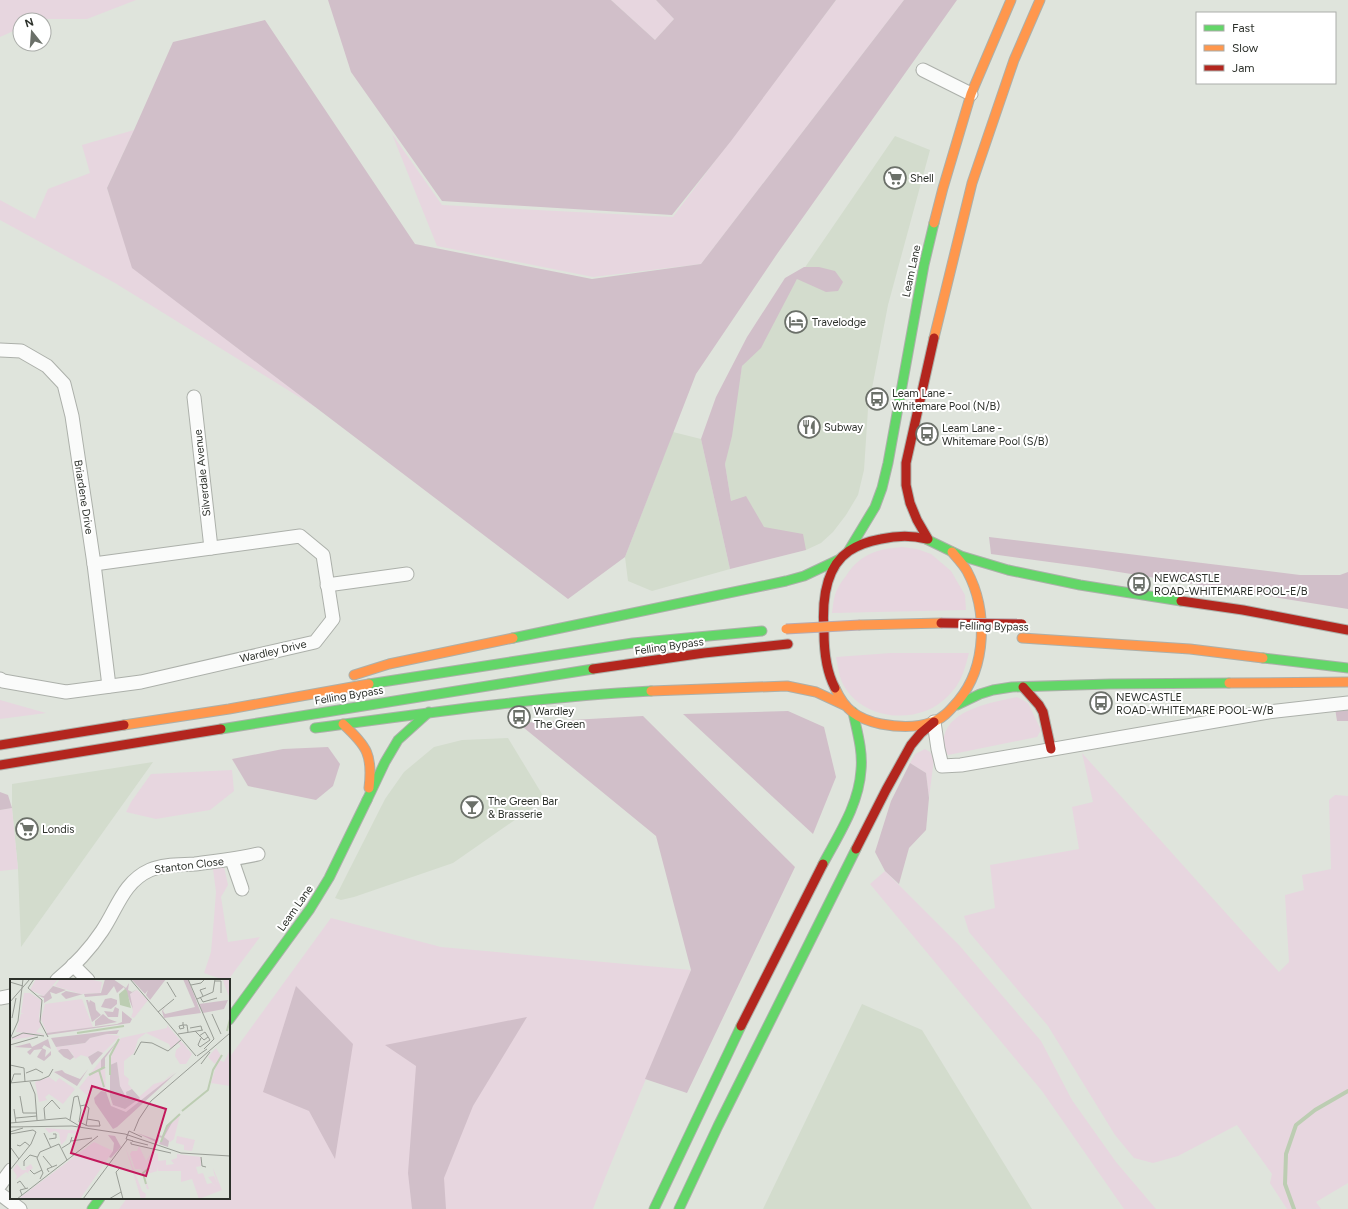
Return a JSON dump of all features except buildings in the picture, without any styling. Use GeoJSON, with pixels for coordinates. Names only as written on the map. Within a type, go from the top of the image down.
{"type":"FeatureCollection","features":[{"type":"Feature","properties":{"kind":"main road","name":"Leam Lane"},"geometry":{"type":"LineString","coordinates":[[849,550],[875,507],[882,488],[888,463],[924,265],[947,174],[971,94],[1012,0]]}},
{"type":"Feature","properties":{"kind":"main road"},"geometry":{"type":"LineString","coordinates":[[928,539],[910,505],[906,485],[906,463],[942,303],[972,183],[1014,60],[1040,0]]}},
{"type":"Feature","properties":{"kind":"main road"},"geometry":{"type":"LineString","coordinates":[[844,705],[832,682],[826,666],[823,633],[823,608],[826,588],[840,559],[849,550],[872,541],[886,538],[900,536],[928,539],[952,552],[995,566],[1035,576],[1118,592],[1245,611],[1348,630]]}},
{"type":"Feature","properties":{"kind":"main road"},"geometry":{"type":"LineString","coordinates":[[679,1209],[718,1126],[886,790],[911,745],[921,733],[953,707],[969,688],[974,676],[982,632],[978,603],[968,572],[952,552]]}},
{"type":"Feature","properties":{"kind":"main road"},"geometry":{"type":"LineString","coordinates":[[345,678],[389,664],[786,581],[804,576],[840,559]]}},
{"type":"Feature","properties":{"kind":"main road","name":"Felling Bypass"},"geometry":{"type":"LineString","coordinates":[[0,745],[229,709],[400,679],[633,643],[779,630],[860,625],[941,623],[1026,624]]}},
{"type":"Feature","properties":{"kind":"main road","name":"Felling Bypass"},"geometry":{"type":"LineString","coordinates":[[971,638],[993,638]]}},
{"type":"Feature","properties":{"kind":"main road","name":"Felling Bypass"},"geometry":{"type":"LineString","coordinates":[[1018,638],[1190,649],[1348,668]]}},
{"type":"Feature","properties":{"kind":"main road"},"geometry":{"type":"LineString","coordinates":[[818,642],[832,642]]}},
{"type":"Feature","properties":{"kind":"main road","name":"Felling Bypass"},"geometry":{"type":"LineString","coordinates":[[0,765],[578,671],[704,653],[792,643]]}},
{"type":"Feature","properties":{"kind":"main road"},"geometry":{"type":"LineString","coordinates":[[263,702],[330,682]]}},
{"type":"Feature","properties":{"kind":"main road"},"geometry":{"type":"LineString","coordinates":[[953,707],[973,697],[993,690],[1023,687],[1103,684],[1348,682]]}},
{"type":"Feature","properties":{"kind":"main road"},"geometry":{"type":"LineString","coordinates":[[306,729],[539,699],[608,694],[786,686],[798,687],[818,692],[844,705],[868,720],[896,726],[919,726],[934,722]]}},
{"type":"Feature","properties":{"kind":"main road"},"geometry":{"type":"LineString","coordinates":[[1023,687],[1039,705],[1043,712],[1051,749]]}},
{"type":"Feature","properties":{"kind":"main road","name":"Leam Lane"},"geometry":{"type":"LineString","coordinates":[[230,1019],[310,909],[330,878],[385,762],[398,740],[429,712]]}},
{"type":"Feature","properties":{"kind":"main road"},"geometry":{"type":"LineString","coordinates":[[654,1209],[743,1022],[853,806],[859,791],[862,776],[862,755],[853,712]]}},
{"type":"Feature","properties":{"kind":"main road"},"geometry":{"type":"LineString","coordinates":[[343,724],[357,736],[365,746],[370,758],[372,771],[367,800]]}},
{"type":"Feature","properties":{"kind":"main road"},"geometry":{"type":"LineString","coordinates":[[188,734],[233,736]]}},
{"type":"Feature","properties":{"kind":"main road"},"geometry":{"type":"LineString","coordinates":[[92,1209],[99,1199]]}},
{"type":"Feature","properties":{"kind":"street"},"geometry":{"type":"LineString","coordinates":[[923,70],[971,94]]}},
{"type":"Feature","properties":{"kind":"street","name":"Briardene Drive"},"geometry":{"type":"LineString","coordinates":[[0,350],[21,351],[47,366],[64,384],[72,416],[94,564],[109,686]]}},
{"type":"Feature","properties":{"kind":"street","name":"Silverdale Avenue"},"geometry":{"type":"LineString","coordinates":[[194,398],[211,548]]}},
{"type":"Feature","properties":{"kind":"street","name":"Wardley Drive"},"geometry":{"type":"LineString","coordinates":[[0,679],[3,681],[66,692],[142,682],[315,642],[333,619],[323,555],[300,536],[94,564]]}},
{"type":"Feature","properties":{"kind":"street"},"geometry":{"type":"LineString","coordinates":[[327,585],[407,574]]}},
{"type":"Feature","properties":{"kind":"street"},"geometry":{"type":"LineString","coordinates":[[934,722],[942,766],[961,765],[1268,712],[1348,703]]}},
{"type":"Feature","properties":{"kind":"street","name":"Stanton Close"},"geometry":{"type":"LineString","coordinates":[[58,979],[90,947],[103,930],[117,903],[127,888],[142,874],[150,870],[163,867],[232,860],[258,854]]}},
{"type":"Feature","properties":{"kind":"street","name":"Stanton Close"},"geometry":{"type":"LineString","coordinates":[[232,860],[242,889]]}},
{"type":"Feature","properties":{"kind":"street"},"geometry":{"type":"LineString","coordinates":[[73,965],[87,979]]}},
{"type":"Feature","properties":{"kind":"street"},"geometry":{"type":"LineString","coordinates":[[0,998],[10,996]]}},
{"type":"Feature","properties":{"kind":"street"},"geometry":{"type":"LineString","coordinates":[[0,1185],[10,1171]]}},
{"type":"Feature","properties":{"kind":"street"},"geometry":{"type":"LineString","coordinates":[[0,1194],[20,1209]]}},
{"type":"Feature","properties":{"kind":"shaded area"},"geometry":{"type":"Polygon","coordinates":[[[0,0],[136,0],[87,19],[52,19],[52,12],[12,12],[12,32],[0,37],[0,0]]]}},
{"type":"Feature","properties":{"kind":"shaded area"},"geometry":{"type":"Polygon","coordinates":[[[328,0],[611,0],[655,40],[674,19],[656,0],[836,0],[731,141],[672,215],[442,201],[351,72],[328,0]]]}},
{"type":"Feature","properties":{"kind":"shaded area"},"geometry":{"type":"Polygon","coordinates":[[[611,0],[656,0],[674,19],[655,40],[611,0]]]}},
{"type":"Feature","properties":{"kind":"shaded area"},"geometry":{"type":"Polygon","coordinates":[[[836,0],[904,0],[701,264],[593,277],[437,246],[392,134],[442,205],[673,217],[836,0]]]}},
{"type":"Feature","properties":{"kind":"shaded area"},"geometry":{"type":"Polygon","coordinates":[[[904,0],[957,0],[777,254],[696,374],[625,557],[568,599],[132,268],[107,188],[173,42],[265,20],[415,244],[592,279],[701,264],[904,0]]]}},
{"type":"Feature","properties":{"kind":"shaded area"},"geometry":{"type":"Polygon","coordinates":[[[134,130],[107,188],[133,268],[317,408],[115,283],[0,220],[0,200],[35,219],[48,189],[90,173],[82,145],[134,130]]]}},
{"type":"Feature","properties":{"kind":"shaded area"},"geometry":{"type":"Polygon","coordinates":[[[895,136],[930,150],[888,305],[868,409],[864,470],[858,495],[846,515],[833,532],[821,543],[806,550],[764,528],[731,501],[725,464],[742,366],[797,279],[895,136]]]}},
{"type":"Feature","properties":{"kind":"shaded area"},"geometry":{"type":"Polygon","coordinates":[[[804,267],[819,267],[835,271],[843,282],[838,291],[826,292],[797,279],[761,348],[742,366],[732,436],[725,464],[731,501],[746,496],[764,527],[803,534],[806,550],[730,569],[701,439],[716,397],[747,337],[785,278],[804,267]]]}},
{"type":"Feature","properties":{"kind":"shaded area"},"geometry":{"type":"Polygon","coordinates":[[[673,432],[701,439],[730,569],[652,591],[628,581],[625,557],[673,432]]]}},
{"type":"Feature","properties":{"kind":"shaded area"},"geometry":{"type":"Polygon","coordinates":[[[989,537],[1300,575],[1340,575],[1348,572],[1348,609],[1094,568],[991,554],[989,537]]]}},
{"type":"Feature","properties":{"kind":"shaded area"},"geometry":{"type":"Polygon","coordinates":[[[902,547],[917,549],[931,554],[951,571],[965,595],[966,610],[832,613],[837,590],[841,582],[857,562],[877,551],[902,547]]]}},
{"type":"Feature","properties":{"kind":"shaded area"},"geometry":{"type":"Polygon","coordinates":[[[891,653],[969,653],[964,671],[953,691],[948,696],[937,705],[923,712],[909,715],[894,715],[879,713],[865,707],[853,698],[842,683],[836,657],[891,653]]]}},
{"type":"Feature","properties":{"kind":"shaded area"},"geometry":{"type":"Polygon","coordinates":[[[1017,697],[1028,703],[1041,730],[1037,737],[948,755],[944,747],[944,737],[948,727],[954,720],[963,713],[974,708],[1017,697]]]}},
{"type":"Feature","properties":{"kind":"shaded area"},"geometry":{"type":"Polygon","coordinates":[[[0,700],[46,713],[0,719],[0,700]]]}},
{"type":"Feature","properties":{"kind":"shaded area"},"geometry":{"type":"Polygon","coordinates":[[[1335,708],[1348,708],[1348,721],[1337,721],[1335,708]]]}},
{"type":"Feature","properties":{"kind":"shaded area"},"geometry":{"type":"Polygon","coordinates":[[[788,711],[824,727],[836,777],[813,834],[683,714],[788,711]]]}},
{"type":"Feature","properties":{"kind":"shaded area"},"geometry":{"type":"Polygon","coordinates":[[[643,716],[795,867],[687,1093],[645,1079],[691,970],[656,836],[518,723],[643,716]]]}},
{"type":"Feature","properties":{"kind":"shaded area"},"geometry":{"type":"Polygon","coordinates":[[[508,738],[545,799],[453,863],[354,897],[341,900],[335,898],[385,799],[404,772],[434,747],[462,740],[508,738]]]}},
{"type":"Feature","properties":{"kind":"shaded area"},"geometry":{"type":"Polygon","coordinates":[[[328,747],[340,764],[333,786],[316,800],[248,786],[232,759],[283,749],[328,747]]]}},
{"type":"Feature","properties":{"kind":"shaded area"},"geometry":{"type":"Polygon","coordinates":[[[925,749],[930,752],[934,759],[929,798],[926,773],[910,763],[915,754],[925,749]]]}},
{"type":"Feature","properties":{"kind":"shaded area"},"geometry":{"type":"Polygon","coordinates":[[[1082,753],[1279,972],[1289,962],[1285,895],[1304,890],[1302,875],[1331,869],[1329,800],[1335,795],[1348,796],[1348,1183],[1316,1202],[1321,1209],[1287,1209],[1270,1183],[1272,1174],[1237,1125],[1178,1156],[1153,1163],[1134,1158],[1115,1135],[1048,1026],[969,932],[964,916],[995,908],[990,865],[1079,849],[1072,807],[1093,802],[1082,753]]]}},
{"type":"Feature","properties":{"kind":"shaded area"},"geometry":{"type":"Polygon","coordinates":[[[153,762],[21,947],[18,869],[12,808],[12,784],[153,762]]]}},
{"type":"Feature","properties":{"kind":"shaded area"},"geometry":{"type":"Polygon","coordinates":[[[910,763],[926,773],[929,798],[926,830],[909,848],[899,884],[885,871],[875,852],[891,801],[910,763]]]}},
{"type":"Feature","properties":{"kind":"shaded area"},"geometry":{"type":"Polygon","coordinates":[[[232,770],[234,791],[210,810],[156,819],[126,812],[131,802],[151,774],[232,770]]]}},
{"type":"Feature","properties":{"kind":"shaded area"},"geometry":{"type":"Polygon","coordinates":[[[0,792],[8,795],[12,808],[0,810],[0,792]]]}},
{"type":"Feature","properties":{"kind":"shaded area"},"geometry":{"type":"Polygon","coordinates":[[[12,808],[18,869],[0,871],[0,810],[12,808]]]}},
{"type":"Feature","properties":{"kind":"shaded area"},"geometry":{"type":"Polygon","coordinates":[[[224,867],[228,885],[221,897],[228,942],[260,937],[229,979],[221,979],[204,973],[211,952],[214,918],[216,892],[213,869],[224,867]]]}},
{"type":"Feature","properties":{"kind":"shaded area"},"geometry":{"type":"Polygon","coordinates":[[[885,871],[959,945],[1041,1041],[1072,1100],[1116,1162],[1156,1209],[1124,1209],[1042,1091],[870,884],[885,871]]]}},
{"type":"Feature","properties":{"kind":"shaded area"},"geometry":{"type":"Polygon","coordinates":[[[331,918],[441,947],[691,970],[593,1209],[119,1209],[126,1199],[230,1199],[230,1057],[331,918]]]}},
{"type":"Feature","properties":{"kind":"shaded area"},"geometry":{"type":"Polygon","coordinates":[[[296,986],[353,1044],[335,1159],[309,1111],[263,1092],[296,986]]]}},
{"type":"Feature","properties":{"kind":"shaded area"},"geometry":{"type":"Polygon","coordinates":[[[862,1004],[922,1030],[1032,1209],[763,1209],[862,1004]]]}},
{"type":"Feature","properties":{"kind":"shaded area"},"geometry":{"type":"Polygon","coordinates":[[[527,1017],[473,1106],[444,1178],[446,1209],[412,1209],[408,1173],[416,1066],[385,1045],[527,1017]]]}},
{"type":"Feature","properties":{"kind":"waterway"},"geometry":{"type":"LineString","coordinates":[[1294,1209],[1285,1184],[1286,1154],[1296,1125],[1315,1110],[1348,1091]]}},
{"type":"Feature","properties":{"kind":"traffic: fast"},"geometry":{"type":"LineString","coordinates":[[849,550],[875,507],[882,488],[888,463],[924,265],[934,223]]}},
{"type":"Feature","properties":{"kind":"traffic: fast"},"geometry":{"type":"LineString","coordinates":[[926,539],[961,556],[1008,570],[1080,585],[1181,601]]}},
{"type":"Feature","properties":{"kind":"traffic: fast"},"geometry":{"type":"LineString","coordinates":[[513,638],[786,581],[804,576],[840,559]]}},
{"type":"Feature","properties":{"kind":"traffic: fast"},"geometry":{"type":"LineString","coordinates":[[369,684],[633,643],[762,631]]}},
{"type":"Feature","properties":{"kind":"traffic: fast"},"geometry":{"type":"LineString","coordinates":[[1263,658],[1348,668]]}},
{"type":"Feature","properties":{"kind":"traffic: fast"},"geometry":{"type":"LineString","coordinates":[[221,729],[593,669]]}},
{"type":"Feature","properties":{"kind":"traffic: fast"},"geometry":{"type":"LineString","coordinates":[[957,705],[980,694],[1012,687],[1229,683]]}},
{"type":"Feature","properties":{"kind":"traffic: fast"},"geometry":{"type":"LineString","coordinates":[[315,728],[525,701],[651,691]]}},
{"type":"Feature","properties":{"kind":"traffic: fast"},"geometry":{"type":"LineString","coordinates":[[367,800],[385,762],[398,740],[429,712]]}},
{"type":"Feature","properties":{"kind":"traffic: fast"},"geometry":{"type":"LineString","coordinates":[[823,864],[842,830],[852,807],[859,783],[861,756],[853,712]]}},
{"type":"Feature","properties":{"kind":"traffic: fast"},"geometry":{"type":"LineString","coordinates":[[230,1019],[310,909],[329,878],[367,800]]}},
{"type":"Feature","properties":{"kind":"traffic: fast"},"geometry":{"type":"LineString","coordinates":[[679,1209],[718,1126],[856,849]]}},
{"type":"Feature","properties":{"kind":"traffic: fast"},"geometry":{"type":"LineString","coordinates":[[654,1209],[741,1026]]}},
{"type":"Feature","properties":{"kind":"traffic: fast"},"geometry":{"type":"LineString","coordinates":[[92,1209],[99,1199]]}},
{"type":"Feature","properties":{"kind":"traffic: slow"},"geometry":{"type":"LineString","coordinates":[[934,223],[971,94],[1011,0]]}},
{"type":"Feature","properties":{"kind":"traffic: slow"},"geometry":{"type":"LineString","coordinates":[[934,338],[972,183],[1014,60],[1040,0]]}},
{"type":"Feature","properties":{"kind":"traffic: slow"},"geometry":{"type":"LineString","coordinates":[[835,688],[848,708],[859,716],[873,722],[894,726],[920,725],[936,721],[940,719],[958,701],[968,687],[975,672],[981,638],[981,620],[979,603],[974,586],[962,563],[952,552]]}},
{"type":"Feature","properties":{"kind":"traffic: slow"},"geometry":{"type":"LineString","coordinates":[[860,625],[941,623]]}},
{"type":"Feature","properties":{"kind":"traffic: slow"},"geometry":{"type":"LineString","coordinates":[[786,629],[860,625]]}},
{"type":"Feature","properties":{"kind":"traffic: slow"},"geometry":{"type":"LineString","coordinates":[[354,675],[389,664],[513,638]]}},
{"type":"Feature","properties":{"kind":"traffic: slow"},"geometry":{"type":"LineString","coordinates":[[1022,638],[1190,649],[1263,658]]}},
{"type":"Feature","properties":{"kind":"traffic: slow"},"geometry":{"type":"LineString","coordinates":[[1229,683],[1348,682]]}},
{"type":"Feature","properties":{"kind":"traffic: slow"},"geometry":{"type":"LineString","coordinates":[[124,725],[229,709],[369,684]]}},
{"type":"Feature","properties":{"kind":"traffic: slow"},"geometry":{"type":"LineString","coordinates":[[651,691],[787,686],[816,692],[844,705]]}},
{"type":"Feature","properties":{"kind":"traffic: slow"},"geometry":{"type":"LineString","coordinates":[[343,724],[363,745],[369,759],[369,788]]}},
{"type":"Feature","properties":{"kind":"traffic: jam"},"geometry":{"type":"LineString","coordinates":[[928,539],[917,520],[910,503],[906,485],[906,463],[934,338]]}},
{"type":"Feature","properties":{"kind":"traffic: jam"},"geometry":{"type":"LineString","coordinates":[[835,688],[829,675],[826,661],[823,621],[826,587],[834,567],[849,551],[868,542],[886,538],[909,536],[926,539]]}},
{"type":"Feature","properties":{"kind":"traffic: jam"},"geometry":{"type":"LineString","coordinates":[[1181,601],[1243,610],[1348,630]]}},
{"type":"Feature","properties":{"kind":"traffic: jam"},"geometry":{"type":"LineString","coordinates":[[941,623],[1022,624]]}},
{"type":"Feature","properties":{"kind":"traffic: jam"},"geometry":{"type":"LineString","coordinates":[[593,669],[704,653],[788,644]]}},
{"type":"Feature","properties":{"kind":"traffic: jam"},"geometry":{"type":"LineString","coordinates":[[1023,687],[1039,705],[1043,712],[1051,749]]}},
{"type":"Feature","properties":{"kind":"traffic: jam"},"geometry":{"type":"LineString","coordinates":[[856,849],[911,745],[921,733],[934,722]]}},
{"type":"Feature","properties":{"kind":"traffic: jam"},"geometry":{"type":"LineString","coordinates":[[0,745],[124,725]]}},
{"type":"Feature","properties":{"kind":"traffic: jam"},"geometry":{"type":"LineString","coordinates":[[0,765],[221,729]]}},
{"type":"Feature","properties":{"kind":"traffic: jam"},"geometry":{"type":"LineString","coordinates":[[741,1026],[823,864]]}},
{"type":"Feature","properties":{"kind":"place","name":"Shell"},"geometry":{"type":"Point","coordinates":[895,178]}},
{"type":"Feature","properties":{"kind":"place","name":"Travelodge"},"geometry":{"type":"Point","coordinates":[796,322]}},
{"type":"Feature","properties":{"kind":"place","name":"Leam Lane - Whitemare Pool (N/B)"},"geometry":{"type":"Point","coordinates":[877,399]}},
{"type":"Feature","properties":{"kind":"place","name":"Subway"},"geometry":{"type":"Point","coordinates":[809,427]}},
{"type":"Feature","properties":{"kind":"place","name":"Leam Lane - Whitemare Pool (S/B)"},"geometry":{"type":"Point","coordinates":[927,434]}},
{"type":"Feature","properties":{"kind":"place","name":"NEWCASTLE ROAD-WHITEMARE POOL-E/B"},"geometry":{"type":"Point","coordinates":[1139,584]}},
{"type":"Feature","properties":{"kind":"place","name":"NEWCASTLE ROAD-WHITEMARE POOL-W/B"},"geometry":{"type":"Point","coordinates":[1101,703]}},
{"type":"Feature","properties":{"kind":"place","name":"Wardley The Green"},"geometry":{"type":"Point","coordinates":[519,717]}},
{"type":"Feature","properties":{"kind":"place","name":"The Green Bar & Brasserie"},"geometry":{"type":"Point","coordinates":[472,807]}},
{"type":"Feature","properties":{"kind":"place","name":"Londis"},"geometry":{"type":"Point","coordinates":[27,829]}}]}
